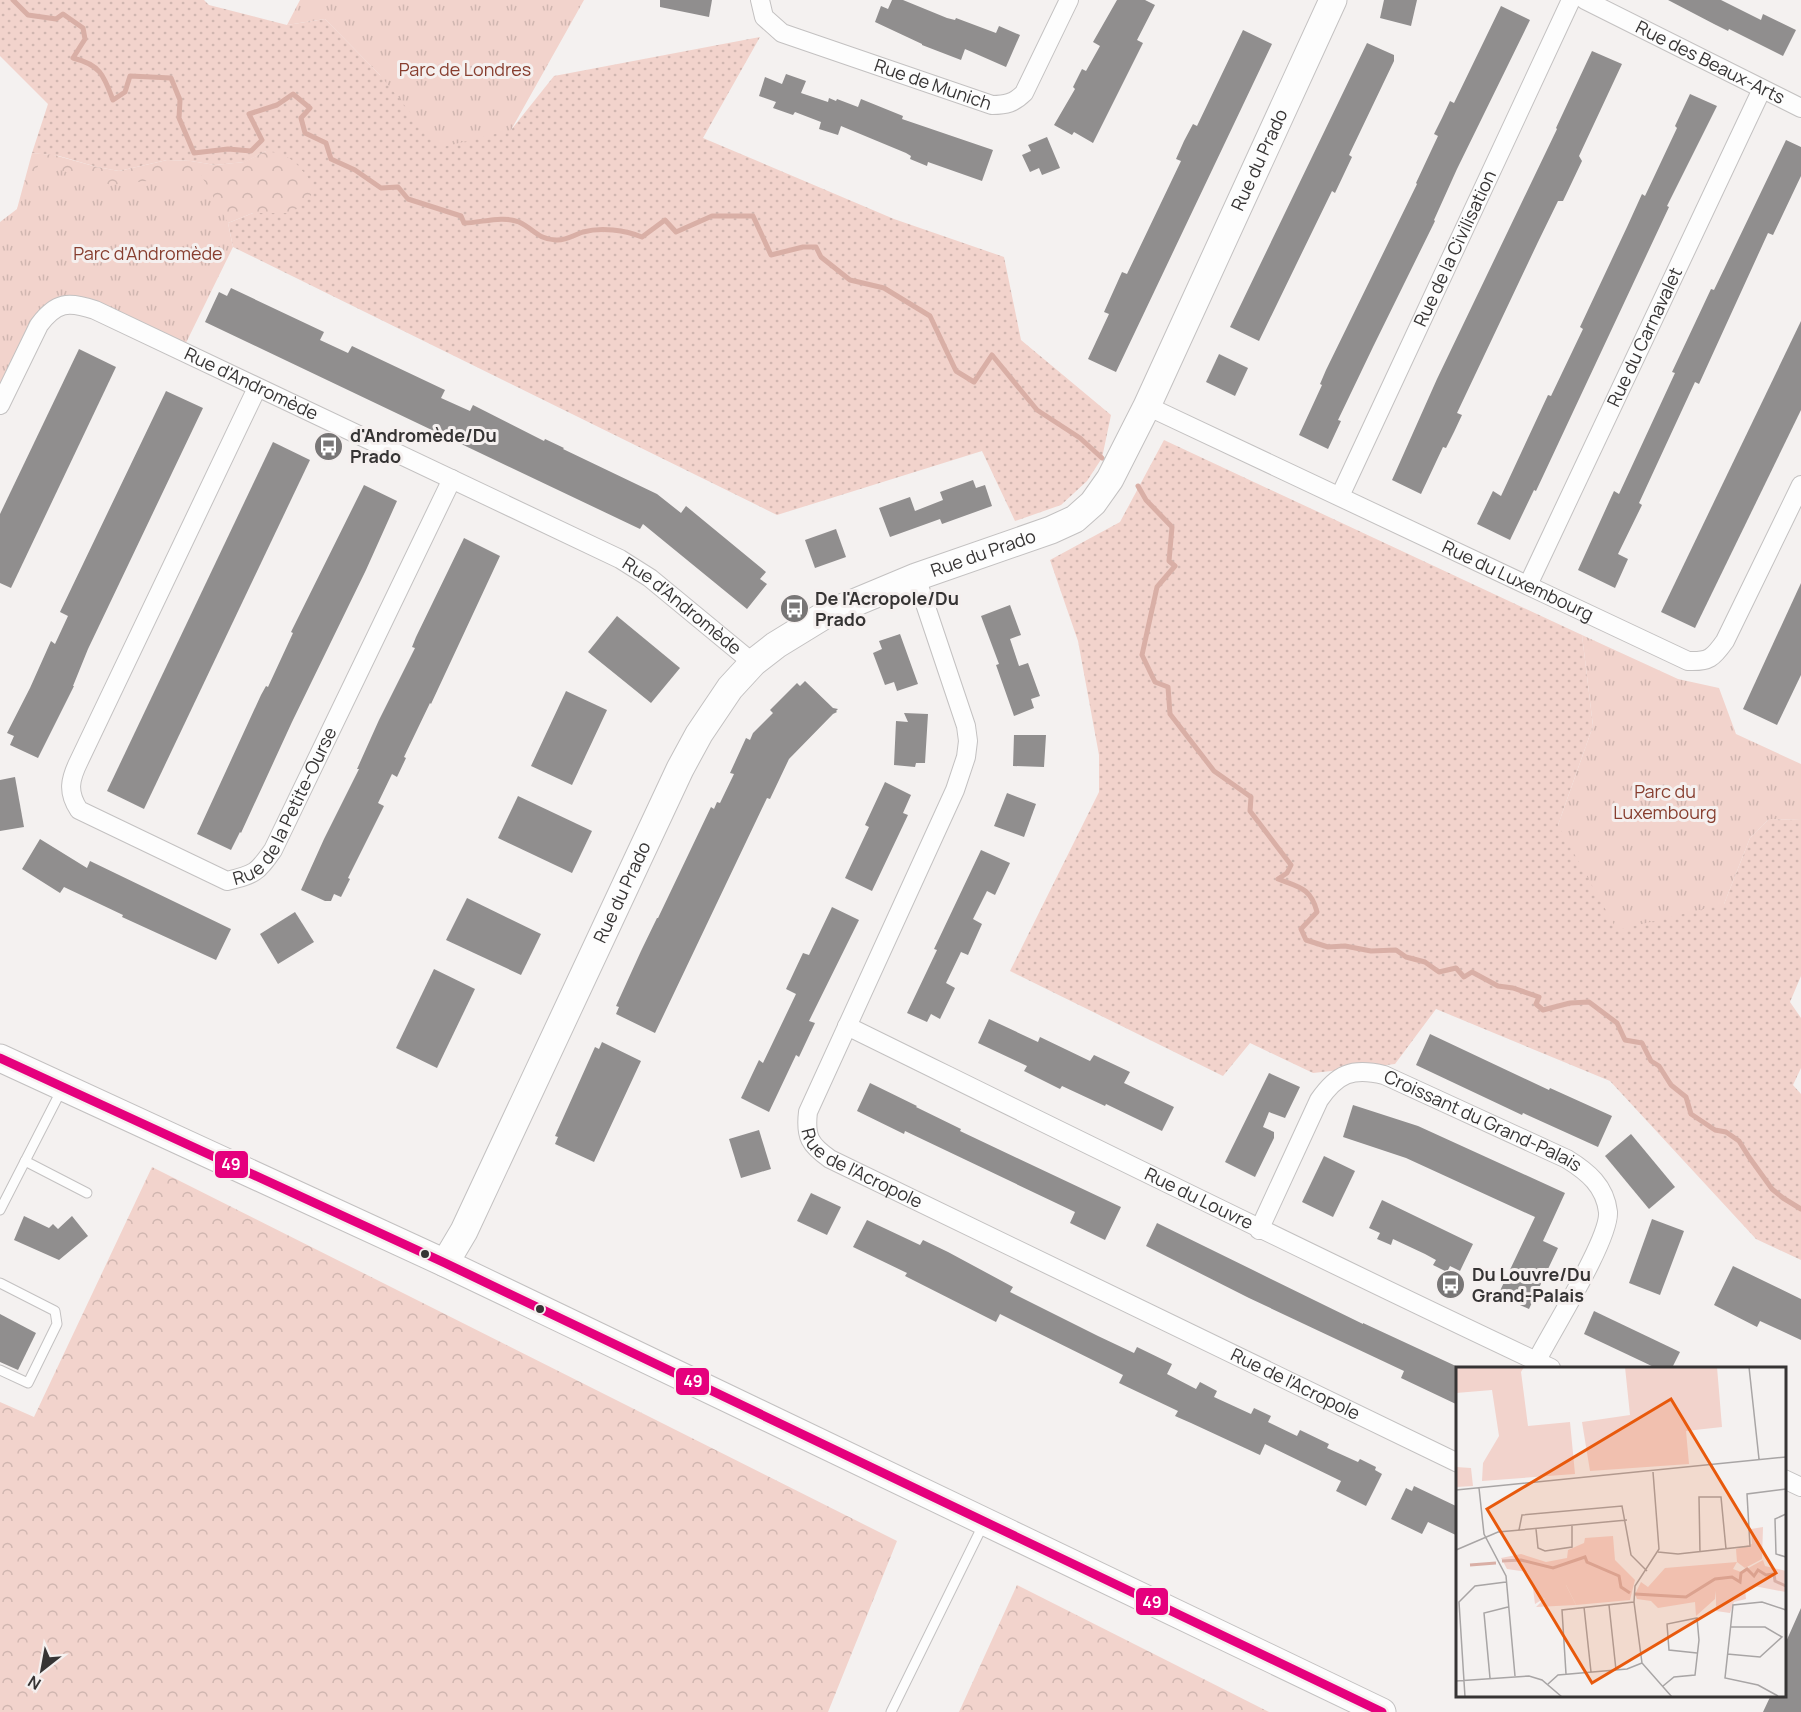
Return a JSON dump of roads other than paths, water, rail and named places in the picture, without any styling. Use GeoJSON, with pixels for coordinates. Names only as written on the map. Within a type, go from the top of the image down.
{"type":"FeatureCollection","features":[{"type":"Feature","properties":{"kind":"street","name":"Rue de Munich"},"geometry":{"type":"LineString","coordinates":[[760,0],[764,17],[782,33],[992,105],[1005,105],[1016,101],[1024,93],[1069,0]]}},
{"type":"Feature","properties":{"kind":"street","name":"Rue du Prado"},"geometry":{"type":"LineString","coordinates":[[445,1263],[464,1231],[680,769],[699,734],[730,688],[753,663],[776,645],[825,615],[916,577],[1051,530],[1075,519],[1093,504],[1110,479],[1147,406],[1334,0]]}},
{"type":"Feature","properties":{"kind":"street","name":"Rue de la Civilisation"},"geometry":{"type":"LineString","coordinates":[[1340,496],[1571,0]]}},
{"type":"Feature","properties":{"kind":"street","name":"Rue des Beaux-Arts"},"geometry":{"type":"LineString","coordinates":[[1585,0],[1801,108]]}},
{"type":"Feature","properties":{"kind":"street","name":"Rue du Carnavalet"},"geometry":{"type":"LineString","coordinates":[[1528,585],[1762,89]]}},
{"type":"Feature","properties":{"kind":"street","name":"Rue d'Andromède"},"geometry":{"type":"LineString","coordinates":[[0,405],[39,325],[47,314],[67,304],[94,310],[634,567],[753,663]]}},
{"type":"Feature","properties":{"kind":"street","name":"Rue de la Petite-Ourse"},"geometry":{"type":"LineString","coordinates":[[257,388],[71,776],[70,786],[72,799],[79,810],[227,881],[250,876],[260,868],[273,850],[452,479]]}},
{"type":"Feature","properties":{"kind":"street","name":"Rue du Luxembourg"},"geometry":{"type":"LineString","coordinates":[[1147,406],[1688,661],[1703,662],[1715,656],[1725,641],[1801,485]]}},
{"type":"Feature","properties":{"kind":"street","name":"Rue de l'Acropole"},"geometry":{"type":"LineString","coordinates":[[916,577],[962,709],[968,741],[966,757],[955,789],[808,1112],[806,1127],[809,1139],[823,1155],[1456,1462]]}},
{"type":"Feature","properties":{"kind":"street","name":"Rue du Louvre"},"geometry":{"type":"LineString","coordinates":[[847,1026],[1154,1176],[1259,1230],[1544,1365]]}},
{"type":"Feature","properties":{"kind":"street"},"geometry":{"type":"LineString","coordinates":[[0,1058],[445,1263],[1382,1712]]}},
{"type":"Feature","properties":{"kind":"street","name":"Croissant du Grand-Palais"},"geometry":{"type":"LineString","coordinates":[[1259,1230],[1319,1100],[1338,1078],[1352,1072],[1369,1071],[1384,1075],[1567,1159],[1592,1177],[1600,1187],[1608,1214],[1601,1241],[1544,1365]]}},
{"type":"Feature","properties":{"kind":"street"},"geometry":{"type":"LineString","coordinates":[[1786,1480],[1801,1487]]}},
{"type":"Feature","properties":{"kind":"lane"},"geometry":{"type":"LineString","coordinates":[[0,1210],[63,1087]]}},
{"type":"Feature","properties":{"kind":"lane"},"geometry":{"type":"LineString","coordinates":[[25,1161],[87,1193]]}},
{"type":"Feature","properties":{"kind":"lane"},"geometry":{"type":"LineString","coordinates":[[0,1283],[55,1311],[57,1324],[28,1383],[0,1370]]}},
{"type":"Feature","properties":{"kind":"lane"},"geometry":{"type":"LineString","coordinates":[[891,1712],[986,1521]]}},
{"type":"Feature","properties":{"kind":"waterway"},"geometry":{"type":"LineString","coordinates":[[13,0],[28,15],[56,19],[63,14],[83,28],[85,39],[73,58],[96,68],[104,78],[113,100],[125,92],[130,76],[171,78],[180,100],[179,118],[194,153],[228,149],[251,151],[262,140],[249,114],[277,105],[293,94],[310,108],[301,118],[305,133],[326,143],[331,159],[355,170],[381,188],[398,187],[408,199],[461,216],[464,223],[499,219],[512,220],[544,238],[559,240],[597,230],[621,231],[642,237],[665,220],[676,232],[712,216],[753,216],[771,255],[803,247],[816,247],[821,257],[850,280],[884,288],[930,316],[956,371],[974,382],[992,355],[1037,410],[1080,438],[1102,458]]}},
{"type":"Feature","properties":{"kind":"waterway"},"geometry":{"type":"LineString","coordinates":[[1138,486],[1146,500],[1172,527],[1169,561],[1175,566],[1157,587],[1142,655],[1155,682],[1168,687],[1170,714],[1214,771],[1251,797],[1250,811],[1291,865],[1287,873],[1278,879],[1303,890],[1311,898],[1317,912],[1301,929],[1306,940],[1328,947],[1345,946],[1371,951],[1396,950],[1406,957],[1425,962],[1439,972],[1456,968],[1464,977],[1472,972],[1498,986],[1513,988],[1539,997],[1536,1004],[1543,1010],[1570,1003],[1589,1002],[1617,1023],[1625,1040],[1642,1043],[1651,1061],[1659,1066],[1671,1085],[1686,1097],[1691,1114],[1715,1130],[1726,1132],[1739,1141],[1772,1189],[1801,1209]]}},
{"type":"Feature","properties":{"kind":"place","name":"d'Andromède/Du Prado"},"geometry":{"type":"Point","coordinates":[329,446]}},
{"type":"Feature","properties":{"kind":"place","name":"De l'Acropole/Du Prado"},"geometry":{"type":"Point","coordinates":[794,609]}},
{"type":"Feature","properties":{"kind":"place","name":"Du Louvre/Du Grand-Palais"},"geometry":{"type":"Point","coordinates":[1451,1285]}},
{"type":"Feature","properties":{"kind":"park label","name":"Parc de Londres"},"geometry":{"type":"Point","coordinates":[465,70]}},
{"type":"Feature","properties":{"kind":"park label","name":"Parc d'Andromède"},"geometry":{"type":"Point","coordinates":[148,254]}},
{"type":"Feature","properties":{"kind":"park label","name":"Parc du Luxembourg"},"geometry":{"type":"Point","coordinates":[1665,802]}}]}
